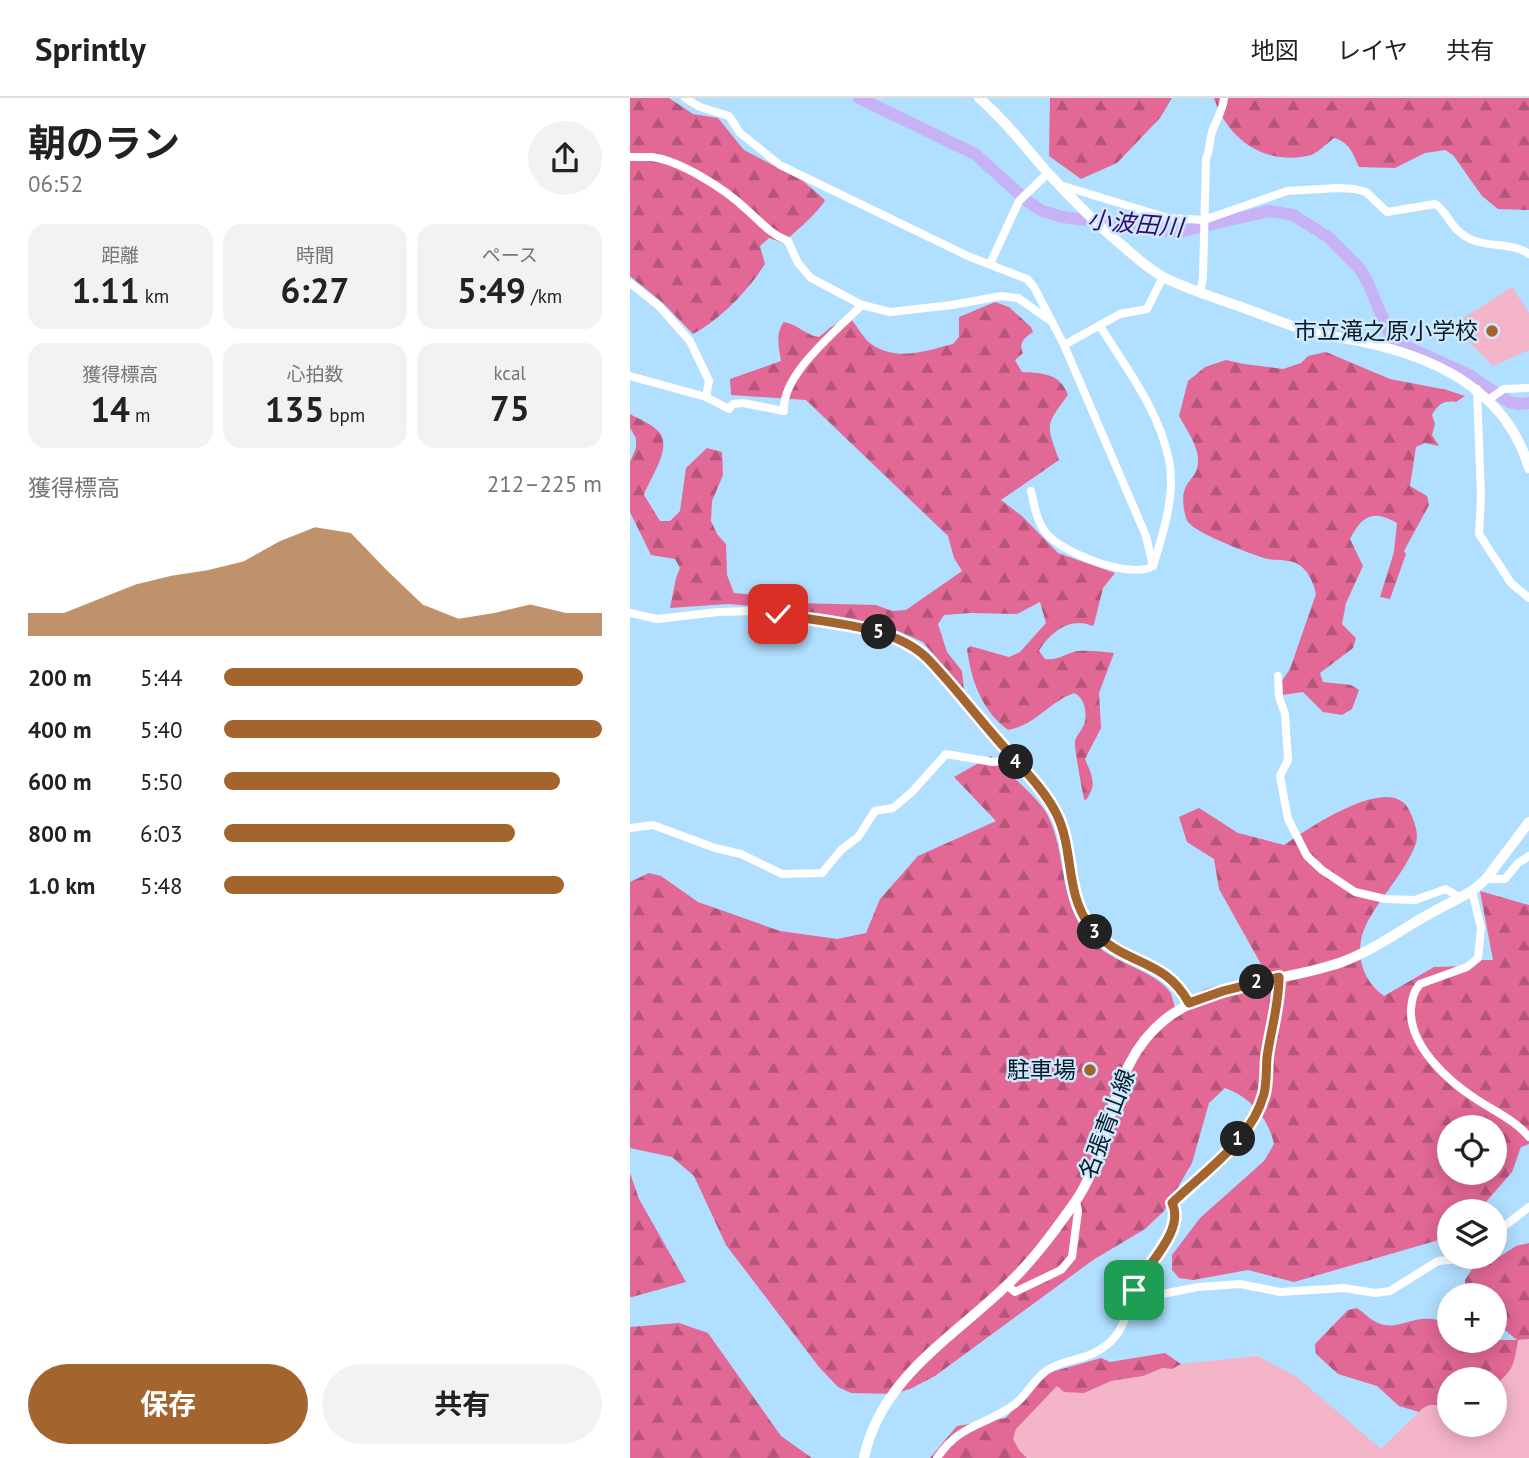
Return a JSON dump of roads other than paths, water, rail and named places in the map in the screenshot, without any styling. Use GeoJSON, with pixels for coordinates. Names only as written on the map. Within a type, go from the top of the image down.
{"type":"FeatureCollection","features":[{"type":"Feature","properties":{"kind":"main road"},"geometry":{"type":"LineString","coordinates":[[979,98],[1000,116],[1048,173],[1103,229],[1148,268],[1200,292],[1317,334],[1407,354],[1454,375],[1490,399],[1519,440],[1529,468]]}},
{"type":"Feature","properties":{"kind":"main road","name":"名張青山線"},"geometry":{"type":"LineString","coordinates":[[864,1458],[877,1417],[894,1392],[924,1359],[1028,1265],[1076,1201],[1106,1133],[1114,1098],[1128,1065],[1149,1035],[1189,1003],[1223,991],[1340,963],[1365,953],[1472,891],[1486,879],[1529,822]]}},
{"type":"Feature","properties":{"kind":"street"},"geometry":{"type":"LineString","coordinates":[[685,98],[700,107],[729,116],[740,132],[780,165],[970,257],[1027,279],[1034,287],[1064,345],[1146,536],[1153,566]]}},
{"type":"Feature","properties":{"kind":"street"},"geometry":{"type":"LineString","coordinates":[[1200,292],[1203,278],[1206,158],[1224,98]]}},
{"type":"Feature","properties":{"kind":"street"},"geometry":{"type":"LineString","coordinates":[[630,157],[662,160],[680,166],[708,182],[744,207],[771,234],[788,241],[798,263],[811,278],[862,305],[890,312],[1001,296],[1018,298],[1049,320]]}},
{"type":"Feature","properties":{"kind":"street"},"geometry":{"type":"LineString","coordinates":[[990,264],[1022,198],[1048,173]]}},
{"type":"Feature","properties":{"kind":"street"},"geometry":{"type":"LineString","coordinates":[[1060,184],[1168,218],[1204,225],[1287,191],[1355,189],[1366,192],[1387,212],[1435,204],[1457,231],[1471,240],[1516,248],[1529,254]]}},
{"type":"Feature","properties":{"kind":"street"},"geometry":{"type":"LineString","coordinates":[[1064,345],[1120,314],[1147,309],[1163,277]]}},
{"type":"Feature","properties":{"kind":"street"},"geometry":{"type":"LineString","coordinates":[[630,283],[659,306],[690,341],[709,381],[706,397]]}},
{"type":"Feature","properties":{"kind":"street"},"geometry":{"type":"LineString","coordinates":[[630,376],[706,397],[729,410],[733,404],[743,403],[784,411],[783,404],[788,389],[805,363],[862,305]]}},
{"type":"Feature","properties":{"kind":"street"},"geometry":{"type":"LineString","coordinates":[[1031,491],[1044,531],[1052,540],[1084,559],[1107,565],[1146,570],[1153,566],[1169,496],[1169,460],[1143,391],[1100,326]]}},
{"type":"Feature","properties":{"kind":"street"},"geometry":{"type":"LineString","coordinates":[[1490,399],[1499,390],[1529,388]]}},
{"type":"Feature","properties":{"kind":"street"},"geometry":{"type":"LineString","coordinates":[[1477,389],[1481,496],[1479,537],[1511,583],[1529,598]]}},
{"type":"Feature","properties":{"kind":"street"},"geometry":{"type":"LineString","coordinates":[[630,613],[657,619],[718,612],[765,612],[872,630],[894,636],[916,648],[1051,805],[1065,838],[1075,895],[1088,923],[1104,941],[1119,952],[1164,972],[1182,990],[1189,1003]]}},
{"type":"Feature","properties":{"kind":"street"},"geometry":{"type":"LineString","coordinates":[[1279,676],[1279,697],[1285,714],[1288,760],[1280,776],[1288,818],[1307,856],[1322,870],[1355,892],[1385,899],[1415,900],[1448,890],[1460,898]]}},
{"type":"Feature","properties":{"kind":"street"},"geometry":{"type":"LineString","coordinates":[[630,828],[653,825],[715,848],[741,854],[782,874],[822,873],[841,850],[858,837],[875,811],[893,808],[912,792],[946,754],[993,762],[1014,760]]}},
{"type":"Feature","properties":{"kind":"street"},"geometry":{"type":"LineString","coordinates":[[1486,879],[1505,879],[1518,863],[1529,856]]}},
{"type":"Feature","properties":{"kind":"street"},"geometry":{"type":"LineString","coordinates":[[1472,891],[1480,918],[1478,958],[1467,967],[1420,984],[1412,1000],[1413,1026],[1429,1056],[1453,1082],[1515,1123],[1529,1137]]}},
{"type":"Feature","properties":{"kind":"street"},"geometry":{"type":"LineString","coordinates":[[937,1458],[951,1440],[964,1430],[1013,1406],[1048,1369],[1083,1359],[1107,1345],[1118,1334],[1125,1322],[1135,1286],[1156,1260],[1174,1223],[1175,1210],[1172,1203],[1223,1158],[1258,1110],[1267,1079],[1267,1058],[1278,1008],[1279,977]]}},
{"type":"Feature","properties":{"kind":"street"},"geometry":{"type":"LineString","coordinates":[[1007,1286],[1015,1292],[1045,1279],[1060,1270],[1072,1257],[1078,1211],[1076,1201]]}},
{"type":"Feature","properties":{"kind":"street"},"geometry":{"type":"LineString","coordinates":[[1507,1224],[1529,1207]]}},
{"type":"Feature","properties":{"kind":"street"},"geometry":{"type":"LineString","coordinates":[[1132,1300],[1198,1287],[1240,1284],[1280,1292],[1344,1289],[1375,1293],[1390,1291],[1437,1262]]}},
{"type":"Feature","properties":{"kind":"waterway","name":"小波田川"},"geometry":{"type":"LineString","coordinates":[[859,98],[975,154],[1027,201],[1042,211],[1063,217],[1178,232],[1269,211],[1293,215],[1328,237],[1360,269],[1392,340],[1469,375],[1509,402],[1529,403]]}},
{"type":"Feature","properties":{"kind":"place","name":"市立滝之原小学校"},"geometry":{"type":"Point","coordinates":[1492,331]}},
{"type":"Feature","properties":{"kind":"place","name":"駐車場"},"geometry":{"type":"Point","coordinates":[1090,1070]}}]}
